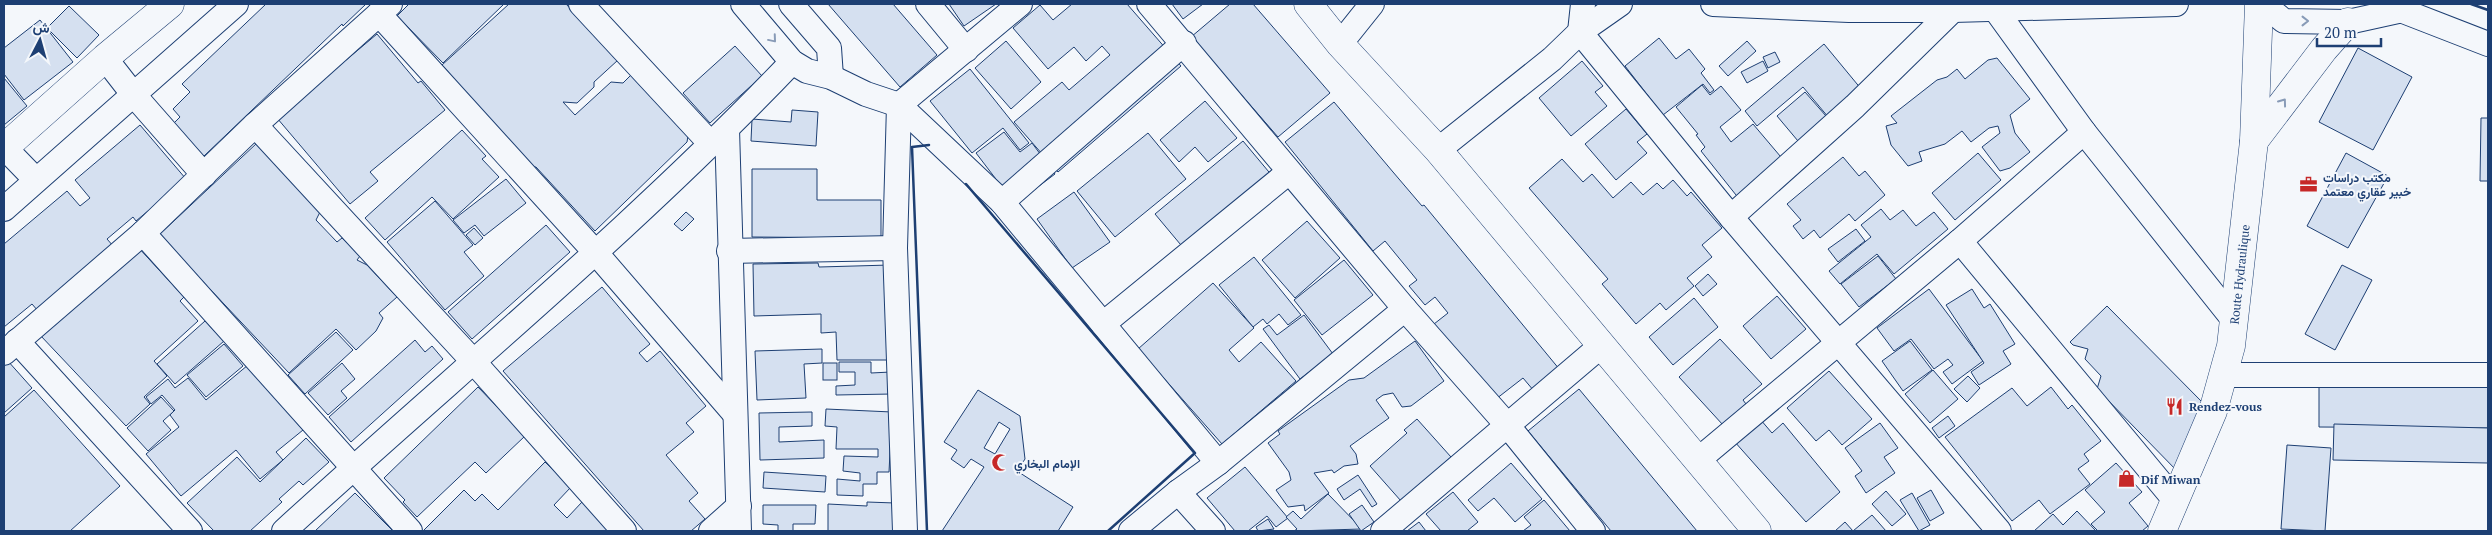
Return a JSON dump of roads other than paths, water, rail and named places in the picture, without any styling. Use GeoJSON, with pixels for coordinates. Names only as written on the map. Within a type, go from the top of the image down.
{"type":"FeatureCollection","features":[{"type":"Feature","properties":{"kind":"main road"},"geometry":{"type":"LineString","coordinates":[[4,147],[105,58],[170,4]]}},
{"type":"Feature","properties":{"kind":"main road"},"geometry":{"type":"LineString","coordinates":[[1308,4],[1340,44],[1438,150],[1757,531]]}},
{"type":"Feature","properties":{"kind":"main road","name":"Route Hydraulique"},"geometry":{"type":"LineString","coordinates":[[2162,531],[2174,499],[2213,412],[2230,346],[2254,141],[2259,4]]}},
{"type":"Feature","properties":{"kind":"main road"},"geometry":{"type":"LineString","coordinates":[[2254,141],[2324,49],[2348,22]]}},
{"type":"Feature","properties":{"kind":"street"},"geometry":{"type":"LineString","coordinates":[[4,209],[236,4]]}},
{"type":"Feature","properties":{"kind":"street"},"geometry":{"type":"LineString","coordinates":[[580,4],[719,137],[729,251],[739,531]]}},
{"type":"Feature","properties":{"kind":"street"},"geometry":{"type":"LineString","coordinates":[[743,4],[792,62],[807,71],[831,76],[866,94],[899,105],[1002,202],[1218,463]]}},
{"type":"Feature","properties":{"kind":"street"},"geometry":{"type":"LineString","coordinates":[[791,4],[829,48],[831,76]]}},
{"type":"Feature","properties":{"kind":"street"},"geometry":{"type":"LineString","coordinates":[[928,4],[966,50]]}},
{"type":"Feature","properties":{"kind":"street"},"geometry":{"type":"LineString","coordinates":[[905,531],[895,248],[899,105],[1020,4]]}},
{"type":"Feature","properties":{"kind":"street"},"geometry":{"type":"LineString","coordinates":[[1149,4],[1184,43],[1289,172],[1405,309],[1508,426],[1593,531]]}},
{"type":"Feature","properties":{"kind":"street"},"geometry":{"type":"LineString","coordinates":[[1340,44],[1372,4]]}},
{"type":"Feature","properties":{"kind":"street"},"geometry":{"type":"LineString","coordinates":[[1583,4],[1580,32],[1731,216],[1999,531]]}},
{"type":"Feature","properties":{"kind":"street"},"geometry":{"type":"LineString","coordinates":[[1438,150],[1552,59],[1580,32],[1620,4]]}},
{"type":"Feature","properties":{"kind":"street"},"geometry":{"type":"LineString","coordinates":[[1713,4],[1953,10],[2004,7],[2176,4]]}},
{"type":"Feature","properties":{"kind":"street"},"geometry":{"type":"LineString","coordinates":[[2263,4],[2284,21],[2348,22],[2392,7],[2488,44]]}},
{"type":"Feature","properties":{"kind":"street"},"geometry":{"type":"LineString","coordinates":[[2004,7],[2084,132],[2233,318]]}},
{"type":"Feature","properties":{"kind":"street"},"geometry":{"type":"LineString","coordinates":[[190,531],[10,347],[144,233],[255,125],[384,9],[734,412]]}},
{"type":"Feature","properties":{"kind":"street"},"geometry":{"type":"LineString","coordinates":[[1731,216],[1855,106],[1953,10]]}},
{"type":"Feature","properties":{"kind":"street"},"geometry":{"type":"LineString","coordinates":[[1002,202],[1184,43]]}},
{"type":"Feature","properties":{"kind":"street"},"geometry":{"type":"LineString","coordinates":[[105,58],[133,94],[204,175]]}},
{"type":"Feature","properties":{"kind":"street"},"geometry":{"type":"LineString","coordinates":[[284,531],[596,253],[719,137],[792,62]]}},
{"type":"Feature","properties":{"kind":"street"},"geometry":{"type":"LineString","coordinates":[[255,125],[473,361],[624,531]]}},
{"type":"Feature","properties":{"kind":"street"},"geometry":{"type":"LineString","coordinates":[[1698,460],[1960,241],[2084,132]]}},
{"type":"Feature","properties":{"kind":"street"},"geometry":{"type":"LineString","coordinates":[[4,147],[36,180]]}},
{"type":"Feature","properties":{"kind":"street"},"geometry":{"type":"LineString","coordinates":[[1103,324],[1289,172]]}},
{"type":"Feature","properties":{"kind":"street"},"geometry":{"type":"LineString","coordinates":[[144,233],[410,531]]}},
{"type":"Feature","properties":{"kind":"street"},"geometry":{"type":"LineString","coordinates":[[1960,241],[2174,499]]}},
{"type":"Feature","properties":{"kind":"street"},"geometry":{"type":"LineString","coordinates":[[729,251],[895,248]]}},
{"type":"Feature","properties":{"kind":"street"},"geometry":{"type":"LineString","coordinates":[[1131,531],[1178,492],[1218,463],[1405,309]]}},
{"type":"Feature","properties":{"kind":"street"},"geometry":{"type":"LineString","coordinates":[[1383,531],[1602,346]]}},
{"type":"Feature","properties":{"kind":"street"},"geometry":{"type":"LineString","coordinates":[[2223,375],[2488,375]]}},
{"type":"Feature","properties":{"kind":"street"},"geometry":{"type":"LineString","coordinates":[[1178,492],[1213,531]]}},
{"type":"Feature","properties":{"kind":"street"},"geometry":{"type":"LineString","coordinates":[[711,531],[739,506]]}},
{"type":"Feature","properties":{"kind":"place","name":"مكتب دراسات خبير عقاري معتمد"},"geometry":{"type":"Point","coordinates":[2309,184]}},
{"type":"Feature","properties":{"kind":"place","name":"Rendez-vous"},"geometry":{"type":"Point","coordinates":[2175,406]}},
{"type":"Feature","properties":{"kind":"place","name":"الإمام البخاري"},"geometry":{"type":"Point","coordinates":[1000,463]}},
{"type":"Feature","properties":{"kind":"place","name":"Dif Miwan"},"geometry":{"type":"Point","coordinates":[2127,479]}}]}
